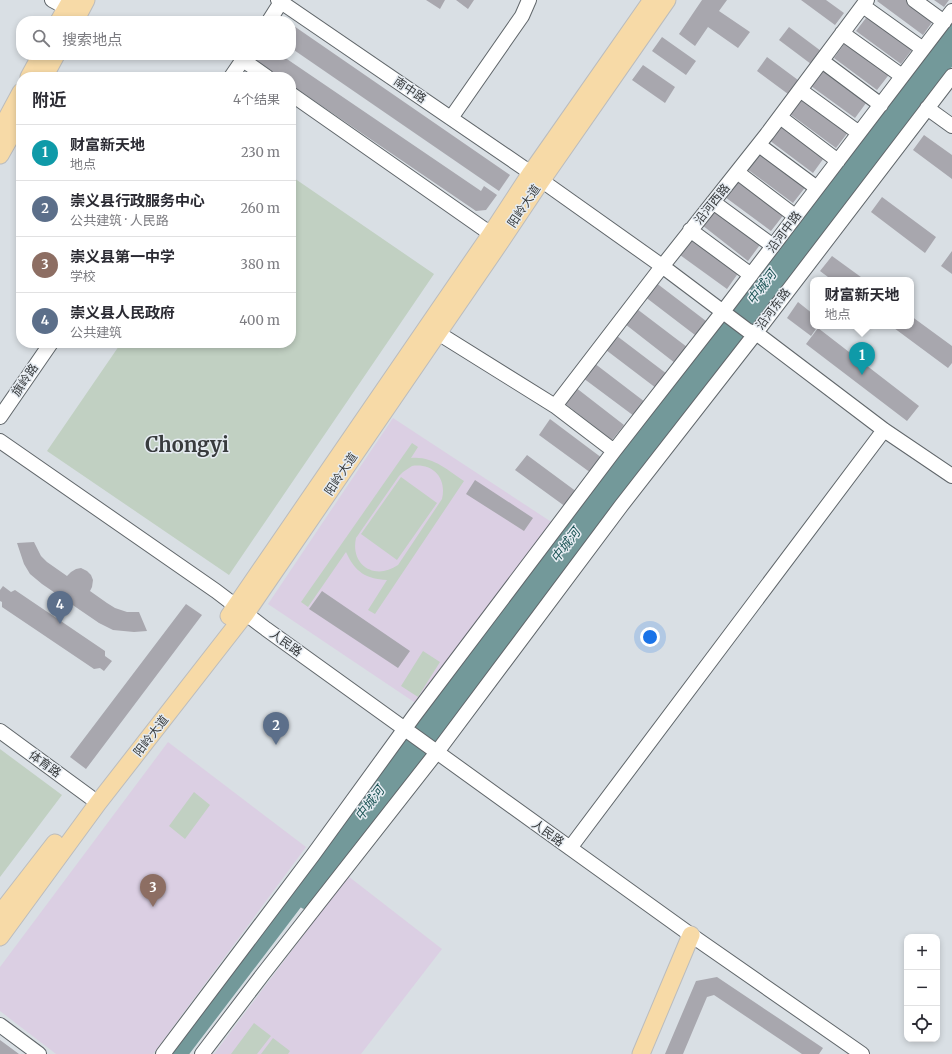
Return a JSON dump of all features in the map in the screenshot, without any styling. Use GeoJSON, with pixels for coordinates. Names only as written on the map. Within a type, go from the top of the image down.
{"type":"FeatureCollection","features":[{"type":"Feature","properties":{"kind":"main road"},"geometry":{"type":"LineString","coordinates":[[68,12],[86,0]]}},
{"type":"Feature","properties":{"kind":"main road","name":"阳岭大道"},"geometry":{"type":"LineString","coordinates":[[0,937],[241,610],[438,333],[536,177],[652,0]]}},
{"type":"Feature","properties":{"kind":"main road","name":"阳岭大道"},"geometry":{"type":"LineString","coordinates":[[0,914],[90,797],[241,610],[491,234],[536,177],[667,0]]}},
{"type":"Feature","properties":{"kind":"main road"},"geometry":{"type":"LineString","coordinates":[[32,72],[38,60]]}},
{"type":"Feature","properties":{"kind":"main road"},"geometry":{"type":"LineString","coordinates":[[47,72],[53,60]]}},
{"type":"Feature","properties":{"kind":"main road"},"geometry":{"type":"LineString","coordinates":[[0,131],[16,101]]}},
{"type":"Feature","properties":{"kind":"main road"},"geometry":{"type":"LineString","coordinates":[[0,155],[16,127]]}},
{"type":"Feature","properties":{"kind":"main road"},"geometry":{"type":"LineString","coordinates":[[641,1054],[691,935]]}},
{"type":"Feature","properties":{"kind":"street"},"geometry":{"type":"LineString","coordinates":[[52,0],[68,12]]}},
{"type":"Feature","properties":{"kind":"street"},"geometry":{"type":"LineString","coordinates":[[451,118],[522,16],[529,0]]}},
{"type":"Feature","properties":{"kind":"street"},"geometry":{"type":"LineString","coordinates":[[914,0],[948,16]]}},
{"type":"Feature","properties":{"kind":"street"},"geometry":{"type":"LineString","coordinates":[[272,16],[280,1]]}},
{"type":"Feature","properties":{"kind":"street","name":"南中路"},"geometry":{"type":"LineString","coordinates":[[280,1],[536,177]]}},
{"type":"Feature","properties":{"kind":"street"},"geometry":{"type":"LineString","coordinates":[[865,3],[923,50]]}},
{"type":"Feature","properties":{"kind":"street","name":"沿河西路"},"geometry":{"type":"LineString","coordinates":[[555,406],[690,230],[759,145],[865,3]]}},
{"type":"Feature","properties":{"kind":"street","name":"沿河中路"},"geometry":{"type":"LineString","coordinates":[[164,1054],[407,731],[614,451],[725,314],[750,275],[948,16]]}},
{"type":"Feature","properties":{"kind":"street"},"geometry":{"type":"LineString","coordinates":[[842,33],[902,76]]}},
{"type":"Feature","properties":{"kind":"street"},"geometry":{"type":"LineString","coordinates":[[235,72],[244,60]]}},
{"type":"Feature","properties":{"kind":"street"},"geometry":{"type":"LineString","coordinates":[[247,60],[261,72]]}},
{"type":"Feature","properties":{"kind":"street"},"geometry":{"type":"LineString","coordinates":[[822,61],[881,105]]}},
{"type":"Feature","properties":{"kind":"street","name":"沿河东路"},"geometry":{"type":"LineString","coordinates":[[536,177],[662,266],[751,332],[952,76]]}},
{"type":"Feature","properties":{"kind":"street"},"geometry":{"type":"LineString","coordinates":[[800,90],[859,134]]}},
{"type":"Feature","properties":{"kind":"street"},"geometry":{"type":"LineString","coordinates":[[296,98],[491,234]]}},
{"type":"Feature","properties":{"kind":"street"},"geometry":{"type":"LineString","coordinates":[[927,108],[952,126]]}},
{"type":"Feature","properties":{"kind":"street"},"geometry":{"type":"LineString","coordinates":[[780,117],[838,161]]}},
{"type":"Feature","properties":{"kind":"street"},"geometry":{"type":"LineString","coordinates":[[759,145],[817,188]]}},
{"type":"Feature","properties":{"kind":"street"},"geometry":{"type":"LineString","coordinates":[[737,172],[795,216]]}},
{"type":"Feature","properties":{"kind":"street"},"geometry":{"type":"LineString","coordinates":[[713,202],[773,246]]}},
{"type":"Feature","properties":{"kind":"street"},"geometry":{"type":"LineString","coordinates":[[690,230],[750,275]]}},
{"type":"Feature","properties":{"kind":"street"},"geometry":{"type":"LineString","coordinates":[[202,1054],[621,506],[751,332],[760,336],[884,430],[952,476]]}},
{"type":"Feature","properties":{"kind":"street"},"geometry":{"type":"LineString","coordinates":[[438,333],[555,406],[614,451]]}},
{"type":"Feature","properties":{"kind":"street","name":"旗岭路"},"geometry":{"type":"LineString","coordinates":[[0,417],[47,348]]}},
{"type":"Feature","properties":{"kind":"street"},"geometry":{"type":"LineString","coordinates":[[570,848],[884,430]]}},
{"type":"Feature","properties":{"kind":"street","name":"人民路"},"geometry":{"type":"LineString","coordinates":[[0,441],[216,591],[433,750],[691,935],[862,1054]]}},
{"type":"Feature","properties":{"kind":"street","name":"体育路"},"geometry":{"type":"LineString","coordinates":[[0,731],[90,797]]}},
{"type":"Feature","properties":{"kind":"street"},"geometry":{"type":"LineString","coordinates":[[0,1025],[39,1054]]}},
{"type":"Feature","properties":{"kind":"shaded area"},"geometry":{"type":"Polygon","coordinates":[[[393,418],[556,525],[417,704],[268,604],[393,418]]]}},
{"type":"Feature","properties":{"kind":"shaded area"},"geometry":{"type":"Polygon","coordinates":[[[168,742],[306,847],[153,1054],[56,1054],[0,1011],[0,967],[168,742]]]}},
{"type":"Feature","properties":{"kind":"shaded area"},"geometry":{"type":"Polygon","coordinates":[[[348,876],[442,949],[361,1054],[214,1054],[348,876]]]}},
{"type":"Feature","properties":{"kind":"green space"},"geometry":{"type":"Polygon","coordinates":[[[296,179],[434,274],[229,575],[47,451],[118,348],[296,348],[296,179]]]}},
{"type":"Feature","properties":{"kind":"green space"},"geometry":{"type":"Polygon","coordinates":[[[412,443],[418,447],[411,458],[433,461],[464,481],[375,614],[368,610],[387,580],[373,578],[362,573],[353,565],[346,552],[308,607],[301,602],[412,443]],[[412,466],[399,476],[356,538],[355,548],[357,556],[366,568],[373,571],[381,571],[389,570],[398,565],[442,499],[442,485],[437,474],[426,467],[412,466]]]}},
{"type":"Feature","properties":{"kind":"green space"},"geometry":{"type":"Polygon","coordinates":[[[401,477],[437,503],[397,560],[361,534],[401,477]]]}},
{"type":"Feature","properties":{"kind":"green space"},"geometry":{"type":"Polygon","coordinates":[[[423,651],[440,662],[418,697],[401,686],[423,651]]]}},
{"type":"Feature","properties":{"kind":"green space"},"geometry":{"type":"Polygon","coordinates":[[[0,749],[62,795],[0,877],[0,749]]]}},
{"type":"Feature","properties":{"kind":"green space"},"geometry":{"type":"Polygon","coordinates":[[[194,792],[210,805],[185,839],[169,826],[194,792]]]}},
{"type":"Feature","properties":{"kind":"green space"},"geometry":{"type":"Polygon","coordinates":[[[254,1023],[271,1036],[257,1054],[231,1054],[254,1023]]]}},
{"type":"Feature","properties":{"kind":"green space"},"geometry":{"type":"Polygon","coordinates":[[[273,1038],[290,1051],[288,1054],[261,1054],[273,1038]]]}},
{"type":"Feature","properties":{"kind":"building"},"geometry":{"type":"Polygon","coordinates":[[[426,0],[445,0],[440,9],[426,0]]]}},
{"type":"Feature","properties":{"kind":"building"},"geometry":{"type":"Polygon","coordinates":[[[456,0],[474,0],[468,9],[456,0]]]}},
{"type":"Feature","properties":{"kind":"building"},"geometry":{"type":"Polygon","coordinates":[[[702,0],[727,0],[719,11],[750,32],[738,48],[708,27],[695,46],[679,34],[702,0]]]}},
{"type":"Feature","properties":{"kind":"building"},"geometry":{"type":"Polygon","coordinates":[[[801,0],[826,0],[844,13],[835,25],[801,0]]]}},
{"type":"Feature","properties":{"kind":"building"},"geometry":{"type":"Polygon","coordinates":[[[910,0],[935,18],[923,35],[877,1],[910,0]]]}},
{"type":"Feature","properties":{"kind":"building"},"geometry":{"type":"Polygon","coordinates":[[[934,0],[949,0],[944,7],[934,0]]]}},
{"type":"Feature","properties":{"kind":"building"},"geometry":{"type":"Polygon","coordinates":[[[869,14],[914,47],[901,64],[856,31],[869,14]]]}},
{"type":"Feature","properties":{"kind":"building"},"geometry":{"type":"Polygon","coordinates":[[[296,27],[510,175],[499,191],[296,51],[296,27]]]}},
{"type":"Feature","properties":{"kind":"building"},"geometry":{"type":"Polygon","coordinates":[[[789,27],[821,51],[811,64],[779,40],[789,27]]]}},
{"type":"Feature","properties":{"kind":"building"},"geometry":{"type":"Polygon","coordinates":[[[662,37],[696,61],[686,75],[652,51],[662,37]]]}},
{"type":"Feature","properties":{"kind":"building"},"geometry":{"type":"Polygon","coordinates":[[[847,40],[891,72],[877,90],[834,58],[847,40]]]}},
{"type":"Feature","properties":{"kind":"building"},"geometry":{"type":"Polygon","coordinates":[[[767,57],[798,80],[788,94],[757,71],[767,57]]]}},
{"type":"Feature","properties":{"kind":"building"},"geometry":{"type":"Polygon","coordinates":[[[255,60],[288,60],[481,191],[484,186],[497,195],[486,210],[476,211],[296,88],[296,72],[273,72],[255,60]]]}},
{"type":"Feature","properties":{"kind":"building"},"geometry":{"type":"Polygon","coordinates":[[[643,65],[675,87],[665,103],[632,80],[643,65]]]}},
{"type":"Feature","properties":{"kind":"building"},"geometry":{"type":"Polygon","coordinates":[[[824,68],[869,99],[855,118],[811,86],[824,68]]]}},
{"type":"Feature","properties":{"kind":"building"},"geometry":{"type":"Polygon","coordinates":[[[803,97],[849,131],[836,148],[790,114],[803,97]]]}},
{"type":"Feature","properties":{"kind":"building"},"geometry":{"type":"Polygon","coordinates":[[[782,123],[826,155],[813,173],[769,140],[782,123]]]}},
{"type":"Feature","properties":{"kind":"building"},"geometry":{"type":"Polygon","coordinates":[[[924,135],[952,155],[952,179],[913,150],[924,135]]]}},
{"type":"Feature","properties":{"kind":"building"},"geometry":{"type":"Polygon","coordinates":[[[761,151],[807,185],[793,203],[747,169],[761,151]]]}},
{"type":"Feature","properties":{"kind":"building"},"geometry":{"type":"Polygon","coordinates":[[[739,178],[785,213],[771,231],[725,197],[739,178]]]}},
{"type":"Feature","properties":{"kind":"building"},"geometry":{"type":"Polygon","coordinates":[[[882,197],[936,237],[925,253],[871,212],[882,197]]]}},
{"type":"Feature","properties":{"kind":"building"},"geometry":{"type":"Polygon","coordinates":[[[716,207],[762,242],[748,261],[702,225],[716,207]]]}},
{"type":"Feature","properties":{"kind":"building"},"geometry":{"type":"Polygon","coordinates":[[[693,238],[739,272],[727,289],[680,255],[693,238]]]}},
{"type":"Feature","properties":{"kind":"building"},"geometry":{"type":"Polygon","coordinates":[[[952,251],[952,274],[941,266],[952,251]]]}},
{"type":"Feature","properties":{"kind":"building"},"geometry":{"type":"Polygon","coordinates":[[[832,256],[861,277],[828,277],[820,271],[832,256]]]}},
{"type":"Feature","properties":{"kind":"building"},"geometry":{"type":"Polygon","coordinates":[[[655,282],[706,321],[695,335],[644,296],[655,282]]]}},
{"type":"Feature","properties":{"kind":"building"},"geometry":{"type":"Polygon","coordinates":[[[798,302],[810,312],[810,329],[816,329],[811,336],[787,318],[798,302]]]}},
{"type":"Feature","properties":{"kind":"building"},"geometry":{"type":"Polygon","coordinates":[[[637,309],[687,347],[675,363],[625,324],[637,309]]]}},
{"type":"Feature","properties":{"kind":"building"},"geometry":{"type":"Polygon","coordinates":[[[914,318],[952,346],[952,363],[948,368],[895,329],[914,329],[914,318]]]}},
{"type":"Feature","properties":{"kind":"building"},"geometry":{"type":"Polygon","coordinates":[[[817,329],[819,329],[919,406],[907,421],[806,344],[817,329]]]}},
{"type":"Feature","properties":{"kind":"building"},"geometry":{"type":"Polygon","coordinates":[[[617,336],[667,374],[656,388],[606,350],[617,336]]]}},
{"type":"Feature","properties":{"kind":"building"},"geometry":{"type":"Polygon","coordinates":[[[594,363],[645,402],[634,416],[583,378],[594,363]]]}},
{"type":"Feature","properties":{"kind":"building"},"geometry":{"type":"Polygon","coordinates":[[[575,387],[624,425],[612,440],[563,402],[575,387]]]}},
{"type":"Feature","properties":{"kind":"building"},"geometry":{"type":"Polygon","coordinates":[[[550,419],[602,458],[591,473],[539,435],[550,419]]]}},
{"type":"Feature","properties":{"kind":"building"},"geometry":{"type":"Polygon","coordinates":[[[527,455],[577,492],[566,507],[515,470],[527,455]]]}},
{"type":"Feature","properties":{"kind":"building"},"geometry":{"type":"Polygon","coordinates":[[[475,480],[533,518],[524,531],[466,494],[475,480]]]}},
{"type":"Feature","properties":{"kind":"building"},"geometry":{"type":"Polygon","coordinates":[[[34,542],[41,556],[67,576],[76,569],[81,568],[87,571],[93,580],[90,591],[115,608],[127,612],[139,612],[147,631],[134,632],[113,630],[99,623],[42,584],[30,574],[24,564],[17,543],[34,542]]]}},
{"type":"Feature","properties":{"kind":"building"},"geometry":{"type":"Polygon","coordinates":[[[3,586],[11,592],[15,590],[105,651],[105,656],[112,661],[104,671],[100,668],[94,669],[2,607],[2,602],[0,601],[0,590],[3,586]]]}},
{"type":"Feature","properties":{"kind":"building"},"geometry":{"type":"Polygon","coordinates":[[[322,591],[410,651],[398,668],[309,609],[322,591]]]}},
{"type":"Feature","properties":{"kind":"building"},"geometry":{"type":"Polygon","coordinates":[[[186,604],[202,615],[86,769],[70,757],[186,604]]]}},
{"type":"Feature","properties":{"kind":"building"},"geometry":{"type":"Polygon","coordinates":[[[717,977],[823,1048],[819,1054],[802,1054],[714,995],[707,997],[683,1054],[665,1054],[696,981],[717,977]]]}},
{"type":"Feature","properties":{"kind":"building"},"geometry":{"type":"Polygon","coordinates":[[[0,1040],[19,1054],[0,1054],[0,1040]]]}},
{"type":"Feature","properties":{"kind":"waterway"},"geometry":{"type":"LineString","coordinates":[[296,890],[952,28]]}},
{"type":"Feature","properties":{"kind":"waterway"},"geometry":{"type":"LineString","coordinates":[[306,900],[952,52]]}},
{"type":"Feature","properties":{"kind":"waterway","name":"中城河"},"geometry":{"type":"LineString","coordinates":[[178,1054],[308,883]]}},
{"type":"Feature","properties":{"kind":"place","name":"财富新天地"},"geometry":{"type":"Point","coordinates":[862,375]}},
{"type":"Feature","properties":{"kind":"place","name":"崇义县人民政府"},"geometry":{"type":"Point","coordinates":[60,624]}},
{"type":"Feature","properties":{"kind":"place","name":"崇义县行政服务中心"},"geometry":{"type":"Point","coordinates":[276,745]}},
{"type":"Feature","properties":{"kind":"place","name":"崇义县第一中学"},"geometry":{"type":"Point","coordinates":[153,907]}},
{"type":"Feature","properties":{"kind":"district","name":"Chongyi"},"geometry":{"type":"Point","coordinates":[187,445]}}]}
